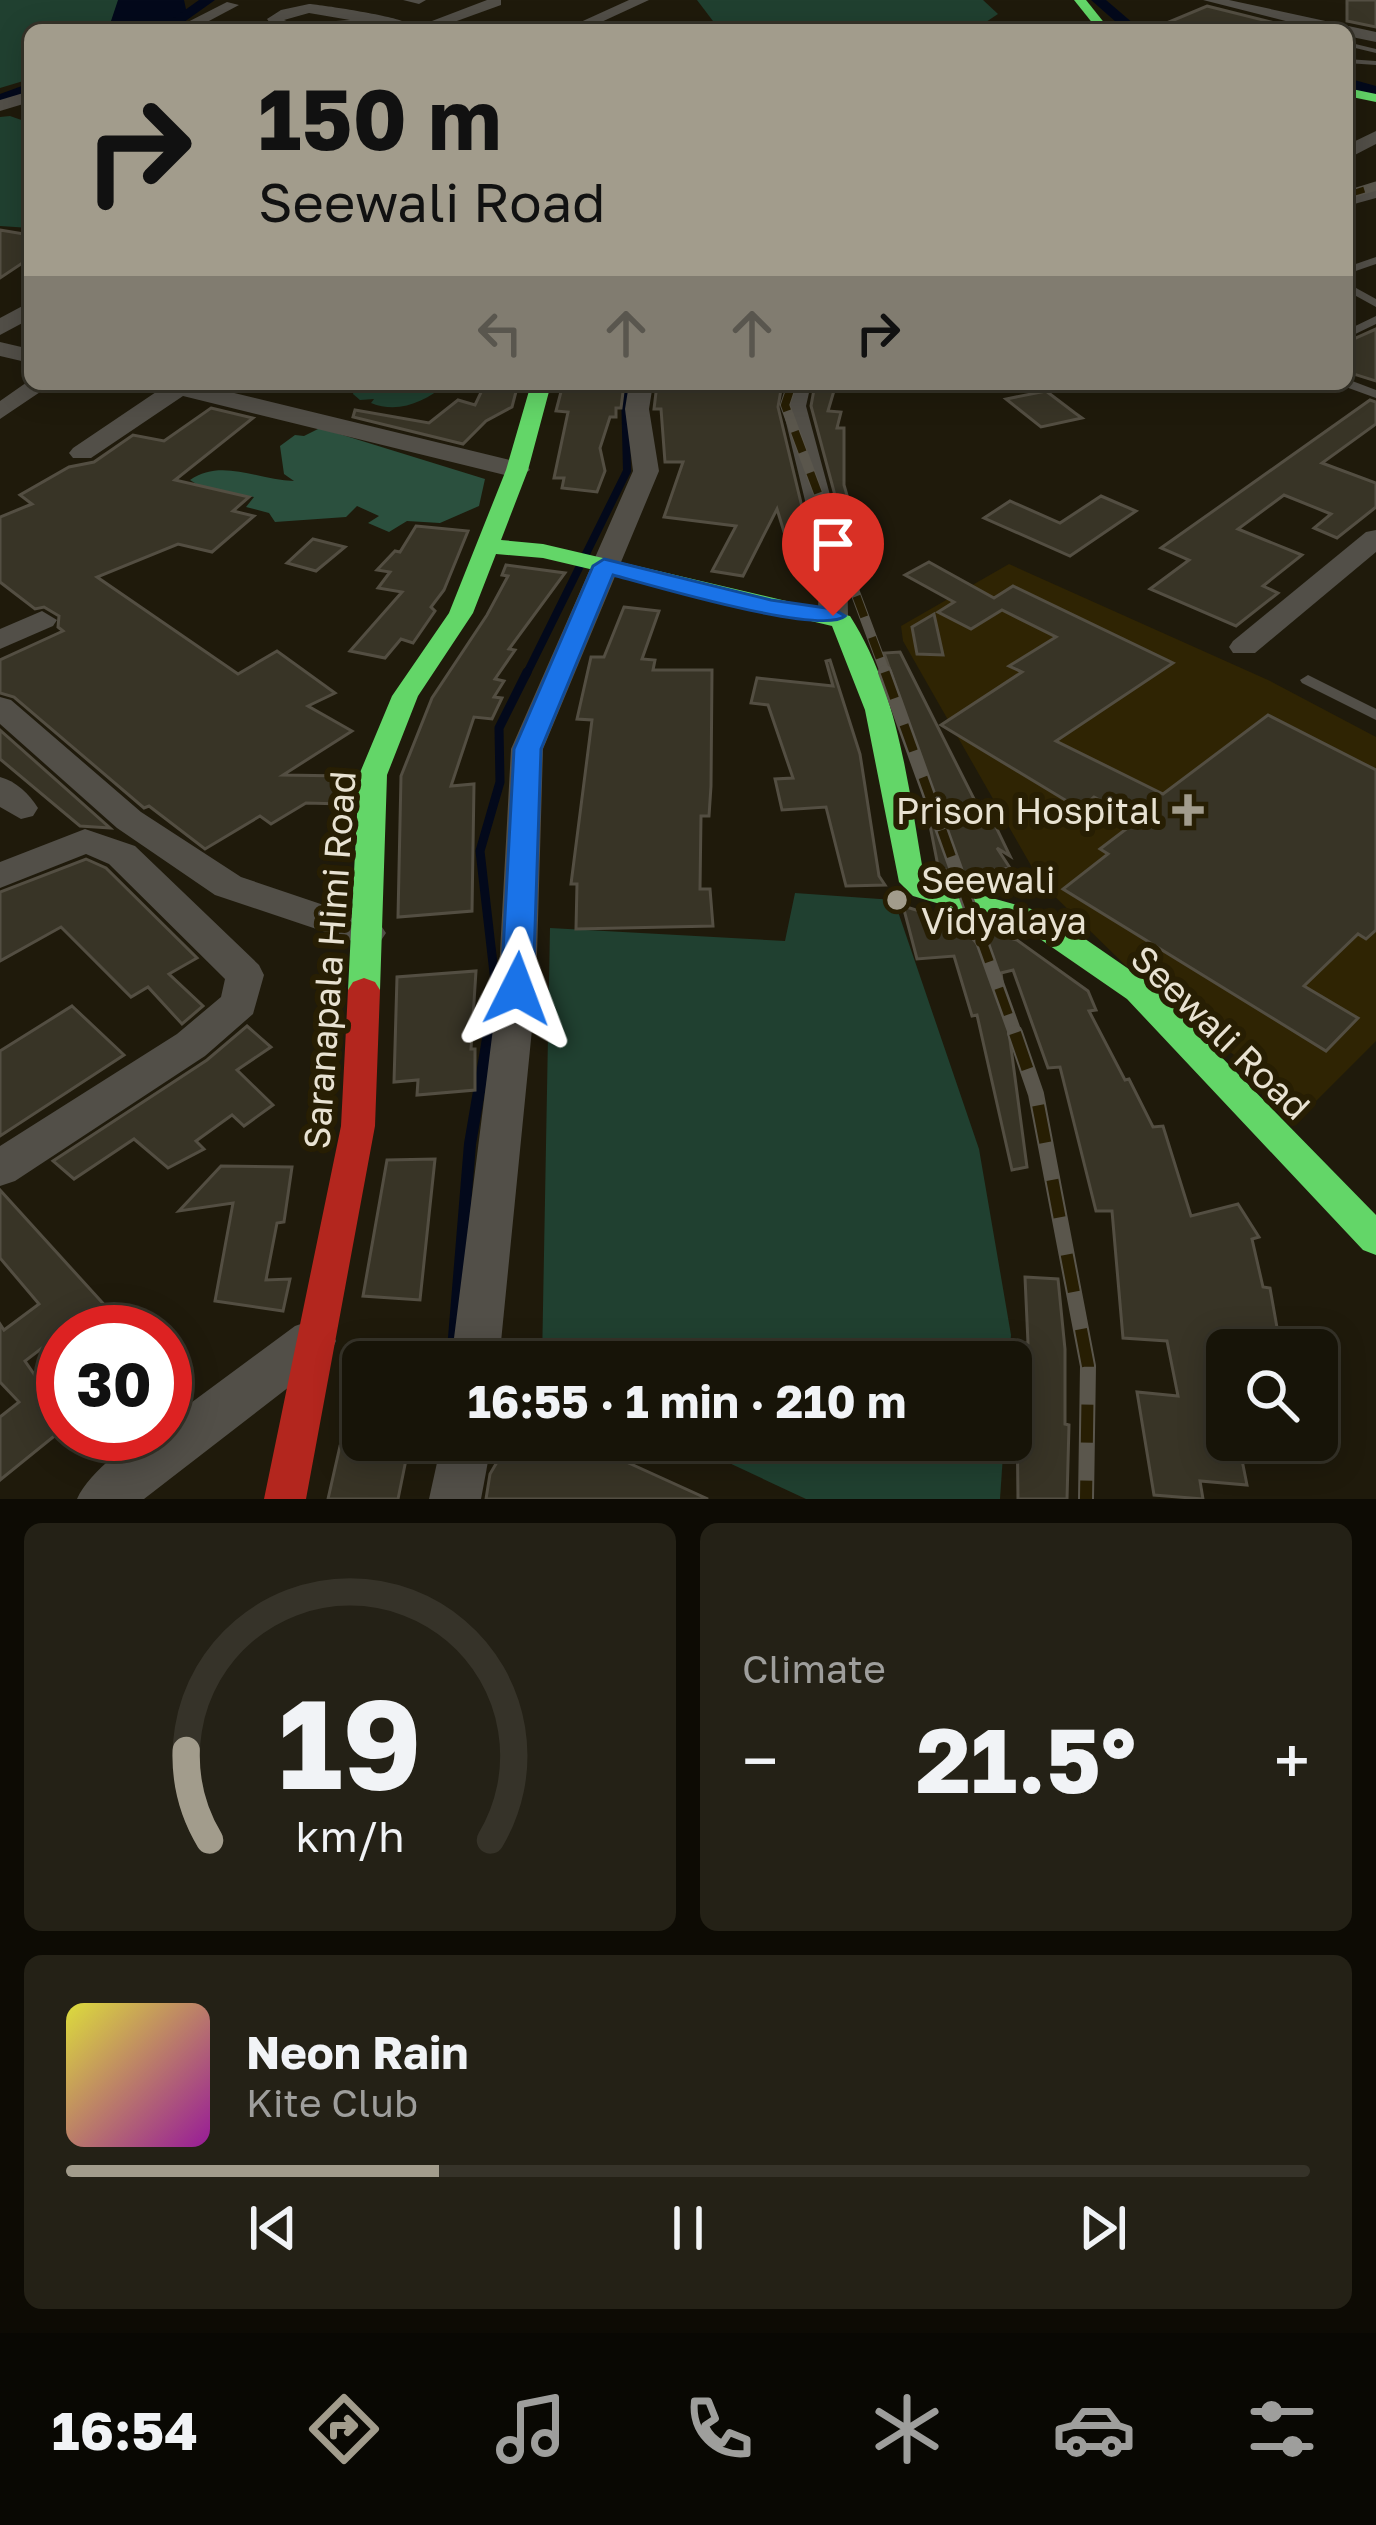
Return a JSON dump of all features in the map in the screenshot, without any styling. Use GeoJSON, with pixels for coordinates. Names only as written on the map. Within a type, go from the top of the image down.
{"type":"FeatureCollection","features":[{"type":"Feature","properties":{"kind":"street"},"geometry":{"type":"LineString","coordinates":[[334,0],[404,24]]}},
{"type":"Feature","properties":{"kind":"street"},"geometry":{"type":"LineString","coordinates":[[410,0],[419,0]]}},
{"type":"Feature","properties":{"kind":"street"},"geometry":{"type":"LineString","coordinates":[[436,24],[494,5],[494,0]]}},
{"type":"Feature","properties":{"kind":"street"},"geometry":{"type":"LineString","coordinates":[[586,24],[642,0]]}},
{"type":"Feature","properties":{"kind":"street"},"geometry":{"type":"LineString","coordinates":[[1210,0],[1239,8],[1217,18],[1233,24]]}},
{"type":"Feature","properties":{"kind":"street"},"geometry":{"type":"LineString","coordinates":[[279,24],[275,19],[285,10],[318,4],[369,21]]}},
{"type":"Feature","properties":{"kind":"street"},"geometry":{"type":"LineString","coordinates":[[192,24],[232,5]]}},
{"type":"Feature","properties":{"kind":"street"},"geometry":{"type":"LineString","coordinates":[[1337,24],[1349,11]]}},
{"type":"Feature","properties":{"kind":"street"},"geometry":{"type":"LineString","coordinates":[[1238,24],[1262,13],[1289,19]]}},
{"type":"Feature","properties":{"kind":"street"},"geometry":{"type":"LineString","coordinates":[[341,24],[394,21]]}},
{"type":"Feature","properties":{"kind":"street"},"geometry":{"type":"LineString","coordinates":[[0,412],[31,390]]}},
{"type":"Feature","properties":{"kind":"street"},"geometry":{"type":"LineString","coordinates":[[82,454],[169,390]]}},
{"type":"Feature","properties":{"kind":"street"},"geometry":{"type":"LineString","coordinates":[[196,390],[517,470]]}},
{"type":"Feature","properties":{"kind":"street","name":"Saranapala Himi Road"},"geometry":{"type":"LineString","coordinates":[[285,1499],[358,1126],[373,775],[405,697],[461,613],[517,470],[540,390]]}},
{"type":"Feature","properties":{"kind":"street"},"geometry":{"type":"LineString","coordinates":[[478,1341],[517,989],[527,749],[592,563],[646,471],[637,409],[640,390]]}},
{"type":"Feature","properties":{"kind":"street"},"geometry":{"type":"LineString","coordinates":[[487,546],[592,563],[771,608],[833,616],[832,558],[794,406],[798,390]]}},
{"type":"Feature","properties":{"kind":"street"},"geometry":{"type":"LineString","coordinates":[[1244,647],[1376,538]]}},
{"type":"Feature","properties":{"kind":"street","name":"Seewali Road"},"geometry":{"type":"LineString","coordinates":[[833,616],[854,640],[888,753],[909,875],[924,890],[1038,922],[1138,991],[1376,1239]]}},
{"type":"Feature","properties":{"kind":"street"},"geometry":{"type":"LineString","coordinates":[[0,640],[42,620]]}},
{"type":"Feature","properties":{"kind":"street"},"geometry":{"type":"LineString","coordinates":[[0,707],[129,820],[228,886],[367,933]]}},
{"type":"Feature","properties":{"kind":"street"},"geometry":{"type":"LineString","coordinates":[[0,876],[86,841],[122,855],[245,975],[239,1004],[191,1045],[0,1168]]}},
{"type":"Feature","properties":{"kind":"street"},"geometry":{"type":"LineString","coordinates":[[103,1499],[317,1337]]}},
{"type":"Feature","properties":{"kind":"street"},"geometry":{"type":"LineString","coordinates":[[455,1499],[463,1461]]}},
{"type":"Feature","properties":{"kind":"lane"},"geometry":{"type":"LineString","coordinates":[[1308,680],[1376,715]]}},
{"type":"Feature","properties":{"kind":"shaded area","name":"Prison Hospital"},"geometry":{"type":"Polygon","coordinates":[[[1009,564],[1268,680],[1376,737],[1376,1041],[1308,1109],[1166,1005],[1041,883],[903,641],[901,626],[1009,564]]]}},
{"type":"Feature","properties":{"kind":"green space"},"geometry":{"type":"Polygon","coordinates":[[[0,0],[118,0],[110,24],[24,24],[24,81],[0,88],[0,0]]]}},
{"type":"Feature","properties":{"kind":"green space"},"geometry":{"type":"Polygon","coordinates":[[[697,0],[983,0],[998,14],[983,24],[715,24],[697,0]]]}},
{"type":"Feature","properties":{"kind":"green space"},"geometry":{"type":"Polygon","coordinates":[[[0,117],[24,121],[24,228],[0,226],[0,117]]]}},
{"type":"Feature","properties":{"kind":"green space"},"geometry":{"type":"Polygon","coordinates":[[[354,390],[438,390],[401,407],[381,406],[371,403],[374,399],[360,400],[354,390]]]}},
{"type":"Feature","properties":{"kind":"green space"},"geometry":{"type":"Polygon","coordinates":[[[320,428],[485,479],[479,506],[440,523],[407,521],[389,532],[368,523],[379,516],[357,506],[346,517],[275,522],[269,513],[246,507],[254,497],[206,490],[190,480],[227,470],[294,481],[284,474],[280,446],[295,435],[320,428]]]}},
{"type":"Feature","properties":{"kind":"green space"},"geometry":{"type":"Polygon","coordinates":[[[795,893],[894,900],[979,1149],[1011,1341],[542,1341],[550,928],[785,941],[795,893]]]}},
{"type":"Feature","properties":{"kind":"green space"},"geometry":{"type":"Polygon","coordinates":[[[725,1461],[1003,1461],[1000,1499],[806,1499],[725,1461]]]}},
{"type":"Feature","properties":{"kind":"water"},"geometry":{"type":"Polygon","coordinates":[[[118,0],[184,0],[187,14],[173,24],[110,24],[118,0]]]}},
{"type":"Feature","properties":{"kind":"building"},"geometry":{"type":"Polygon","coordinates":[[[1347,0],[1376,0],[1376,27],[1347,21],[1347,0]]]}},
{"type":"Feature","properties":{"kind":"building"},"geometry":{"type":"Polygon","coordinates":[[[1207,6],[1279,24],[1164,24],[1207,6]]]}},
{"type":"Feature","properties":{"kind":"building"},"geometry":{"type":"Polygon","coordinates":[[[0,230],[24,234],[24,262],[0,278],[0,230]]]}},
{"type":"Feature","properties":{"kind":"building"},"geometry":{"type":"Polygon","coordinates":[[[1376,329],[1376,381],[1353,374],[1353,339],[1376,329]]]}},
{"type":"Feature","properties":{"kind":"building"},"geometry":{"type":"Polygon","coordinates":[[[482,390],[516,390],[512,407],[486,421],[463,444],[353,417],[355,410],[429,423],[458,400],[475,405],[482,390]]]}},
{"type":"Feature","properties":{"kind":"building"},"geometry":{"type":"Polygon","coordinates":[[[561,390],[623,390],[621,408],[616,408],[616,417],[610,417],[600,448],[605,471],[597,492],[562,488],[564,478],[554,478],[568,412],[556,411],[561,390]]]}},
{"type":"Feature","properties":{"kind":"building"},"geometry":{"type":"Polygon","coordinates":[[[656,390],[781,390],[778,407],[814,557],[792,558],[777,509],[743,576],[712,571],[736,526],[664,517],[683,462],[665,462],[661,409],[654,409],[656,390]]]}},
{"type":"Feature","properties":{"kind":"building"},"geometry":{"type":"Polygon","coordinates":[[[814,390],[834,390],[828,411],[841,412],[837,428],[844,428],[844,485],[864,554],[851,555],[811,406],[814,390]]]}},
{"type":"Feature","properties":{"kind":"building"},"geometry":{"type":"Polygon","coordinates":[[[1046,391],[1082,418],[1041,427],[1006,399],[1046,391]]]}},
{"type":"Feature","properties":{"kind":"building"},"geometry":{"type":"Polygon","coordinates":[[[1370,400],[1376,402],[1376,424],[1322,463],[1376,483],[1376,507],[1337,538],[1314,528],[1331,514],[1284,495],[1238,529],[1302,555],[1263,586],[1278,593],[1236,626],[1150,589],[1189,560],[1161,548],[1370,400]]]}},
{"type":"Feature","properties":{"kind":"building"},"geometry":{"type":"Polygon","coordinates":[[[211,408],[253,418],[175,480],[249,497],[233,511],[254,516],[212,552],[178,544],[97,577],[238,674],[277,651],[335,693],[308,706],[352,731],[283,775],[344,776],[343,804],[306,803],[271,824],[260,816],[205,849],[149,806],[144,808],[14,697],[0,693],[0,660],[63,631],[58,627],[59,616],[44,607],[35,609],[0,582],[0,517],[32,504],[20,495],[69,467],[94,462],[133,435],[164,441],[211,408]]]}},
{"type":"Feature","properties":{"kind":"building"},"geometry":{"type":"Polygon","coordinates":[[[1101,496],[1136,511],[1070,556],[984,518],[1010,501],[1060,523],[1101,496]]]}},
{"type":"Feature","properties":{"kind":"building"},"geometry":{"type":"Polygon","coordinates":[[[416,526],[468,531],[444,590],[431,607],[435,611],[413,643],[401,639],[385,658],[350,651],[402,592],[378,588],[390,572],[377,570],[395,551],[400,552],[416,526]]]}},
{"type":"Feature","properties":{"kind":"building"},"geometry":{"type":"Polygon","coordinates":[[[313,539],[345,547],[316,571],[287,563],[313,539]]]}},
{"type":"Feature","properties":{"kind":"building"},"geometry":{"type":"Polygon","coordinates":[[[929,562],[994,598],[1013,586],[1173,663],[1056,741],[1163,794],[1268,715],[1376,770],[1376,930],[1366,939],[1358,934],[1304,986],[1358,1018],[1326,1051],[1063,889],[1108,854],[1100,849],[1138,820],[1094,797],[1080,809],[941,725],[1022,672],[1009,666],[1056,637],[1002,610],[971,629],[938,612],[954,602],[905,575],[929,562]]]}},
{"type":"Feature","properties":{"kind":"building"},"geometry":{"type":"Polygon","coordinates":[[[506,565],[565,573],[509,649],[515,650],[495,679],[504,681],[494,697],[502,698],[492,719],[474,717],[451,786],[474,784],[472,911],[398,917],[401,776],[432,698],[487,615],[508,576],[502,575],[506,565]]]}},
{"type":"Feature","properties":{"kind":"building"},"geometry":{"type":"Polygon","coordinates":[[[624,607],[659,611],[642,659],[655,660],[653,670],[712,670],[711,786],[709,816],[701,816],[700,889],[710,889],[713,926],[576,929],[577,884],[571,884],[592,720],[577,719],[591,657],[604,657],[624,607]]]}},
{"type":"Feature","properties":{"kind":"building"},"geometry":{"type":"Polygon","coordinates":[[[934,614],[943,655],[917,654],[912,627],[934,614]]]}},
{"type":"Feature","properties":{"kind":"building"},"geometry":{"type":"Polygon","coordinates":[[[900,652],[976,803],[984,802],[1010,856],[997,848],[1010,868],[954,874],[938,866],[912,734],[884,653],[900,652]]]}},
{"type":"Feature","properties":{"kind":"building"},"geometry":{"type":"Polygon","coordinates":[[[830,660],[860,754],[879,876],[885,885],[846,886],[826,807],[782,810],[775,779],[793,778],[768,705],[751,703],[757,678],[833,686],[826,661],[830,660]]]}},
{"type":"Feature","properties":{"kind":"building"},"geometry":{"type":"Polygon","coordinates":[[[0,730],[110,828],[80,826],[0,759],[0,730]]]}},
{"type":"Feature","properties":{"kind":"building"},"geometry":{"type":"Polygon","coordinates":[[[86,859],[106,868],[197,958],[169,974],[203,1006],[182,1024],[148,987],[131,997],[61,927],[0,961],[0,892],[86,859]]]}},
{"type":"Feature","properties":{"kind":"building"},"geometry":{"type":"Polygon","coordinates":[[[903,906],[959,923],[978,945],[993,933],[1017,940],[1088,991],[1096,1010],[1089,1011],[1125,1080],[1129,1079],[1153,1127],[1163,1126],[1191,1216],[1238,1204],[1259,1237],[1252,1239],[1263,1287],[1270,1288],[1277,1329],[1206,1329],[1206,1461],[1242,1461],[1247,1485],[1200,1481],[1203,1499],[1154,1495],[1137,1392],[1178,1396],[1167,1341],[1123,1338],[1112,1211],[1096,1211],[1060,1067],[1048,1068],[1013,970],[1001,973],[1027,1167],[1012,1170],[977,1015],[972,1016],[954,956],[917,959],[903,906]]]}},
{"type":"Feature","properties":{"kind":"building"},"geometry":{"type":"Polygon","coordinates":[[[476,971],[471,1049],[475,1049],[475,1090],[417,1095],[418,1080],[394,1082],[397,977],[476,971]]]}},
{"type":"Feature","properties":{"kind":"building"},"geometry":{"type":"Polygon","coordinates":[[[72,1006],[124,1055],[0,1136],[0,1051],[72,1006]]]}},
{"type":"Feature","properties":{"kind":"building"},"geometry":{"type":"Polygon","coordinates":[[[247,1026],[271,1047],[237,1070],[273,1105],[244,1126],[232,1115],[196,1141],[204,1149],[168,1168],[134,1139],[74,1179],[53,1161],[207,1060],[247,1026]]]}},
{"type":"Feature","properties":{"kind":"building"},"geometry":{"type":"Polygon","coordinates":[[[435,1159],[420,1300],[363,1296],[387,1160],[435,1159]]]}},
{"type":"Feature","properties":{"kind":"building"},"geometry":{"type":"Polygon","coordinates":[[[221,1166],[292,1167],[284,1222],[277,1223],[266,1280],[290,1279],[283,1311],[215,1301],[233,1203],[179,1211],[221,1166]]]}},
{"type":"Feature","properties":{"kind":"building"},"geometry":{"type":"Polygon","coordinates":[[[0,1190],[104,1305],[38,1305],[0,1258],[0,1190]]]}},
{"type":"Feature","properties":{"kind":"building"},"geometry":{"type":"Polygon","coordinates":[[[1025,1277],[1058,1279],[1065,1349],[1065,1424],[1069,1425],[1067,1499],[1018,1499],[1018,1461],[1032,1461],[1032,1341],[1028,1341],[1025,1277]]]}},
{"type":"Feature","properties":{"kind":"building"},"geometry":{"type":"Polygon","coordinates":[[[36,1306],[36,1353],[25,1361],[36,1377],[36,1451],[0,1480],[0,1417],[19,1402],[0,1382],[0,1324],[4,1330],[36,1306]]]}},
{"type":"Feature","properties":{"kind":"building"},"geometry":{"type":"Polygon","coordinates":[[[340,1446],[342,1461],[406,1461],[398,1499],[328,1499],[340,1446]]]}},
{"type":"Feature","properties":{"kind":"building"},"geometry":{"type":"Polygon","coordinates":[[[498,1461],[624,1461],[708,1499],[486,1499],[498,1461]]]}},
{"type":"Feature","properties":{"kind":"waterway"},"geometry":{"type":"LineString","coordinates":[[173,24],[208,0]]}},
{"type":"Feature","properties":{"kind":"waterway"},"geometry":{"type":"LineString","coordinates":[[1098,0],[1127,24]]}},
{"type":"Feature","properties":{"kind":"waterway"},"geometry":{"type":"LineString","coordinates":[[1353,85],[1376,91]]}},
{"type":"Feature","properties":{"kind":"waterway"},"geometry":{"type":"LineString","coordinates":[[0,99],[24,90]]}},
{"type":"Feature","properties":{"kind":"waterway"},"geometry":{"type":"LineString","coordinates":[[526,675],[627,471],[625,390]]}},
{"type":"Feature","properties":{"kind":"waterway"},"geometry":{"type":"LineString","coordinates":[[488,1036],[496,990],[480,851],[500,782],[499,728],[527,672]]}},
{"type":"Feature","properties":{"kind":"waterway"},"geometry":{"type":"LineString","coordinates":[[454,1341],[470,1144],[489,1033]]}},
{"type":"Feature","properties":{"kind":"railway"},"geometry":{"type":"LineString","coordinates":[[1353,193],[1376,186]]}},
{"type":"Feature","properties":{"kind":"railway"},"geometry":{"type":"LineString","coordinates":[[790,390],[785,405],[886,675]]}},
{"type":"Feature","properties":{"kind":"railway"},"geometry":{"type":"LineString","coordinates":[[885,672],[1016,1036]]}},
{"type":"Feature","properties":{"kind":"railway"},"geometry":{"type":"LineString","coordinates":[[1015,1033],[1036,1094],[1088,1366],[1086,1499]]}},
{"type":"Feature","properties":{"kind":"traffic: fast"},"geometry":{"type":"LineString","coordinates":[[1080,0],[1100,24]]}},
{"type":"Feature","properties":{"kind":"traffic: fast"},"geometry":{"type":"LineString","coordinates":[[1353,93],[1376,98]]}},
{"type":"Feature","properties":{"kind":"traffic: fast"},"geometry":{"type":"LineString","coordinates":[[364,990],[373,775],[405,696],[461,613],[517,470],[539,390]]}},
{"type":"Feature","properties":{"kind":"traffic: fast"},"geometry":{"type":"LineString","coordinates":[[487,546],[543,551],[841,621],[878,710],[909,875],[924,889],[1038,922],[1138,991],[1376,1239]]}},
{"type":"Feature","properties":{"kind":"traffic: jam"},"geometry":{"type":"LineString","coordinates":[[285,1499],[358,1126],[364,990]]}},
{"type":"Feature","properties":{"kind":"place","name":"Prison Hospital"},"geometry":{"type":"Point","coordinates":[1188,810]}},
{"type":"Feature","properties":{"kind":"place","name":"Seewali Vidyalaya"},"geometry":{"type":"Point","coordinates":[897,900]}},
{"type":"Feature","properties":{"kind":"route"},"geometry":{"type":"LineString","coordinates":[[517,989],[527,749],[604,566],[771,608],[833,616]]}}]}
